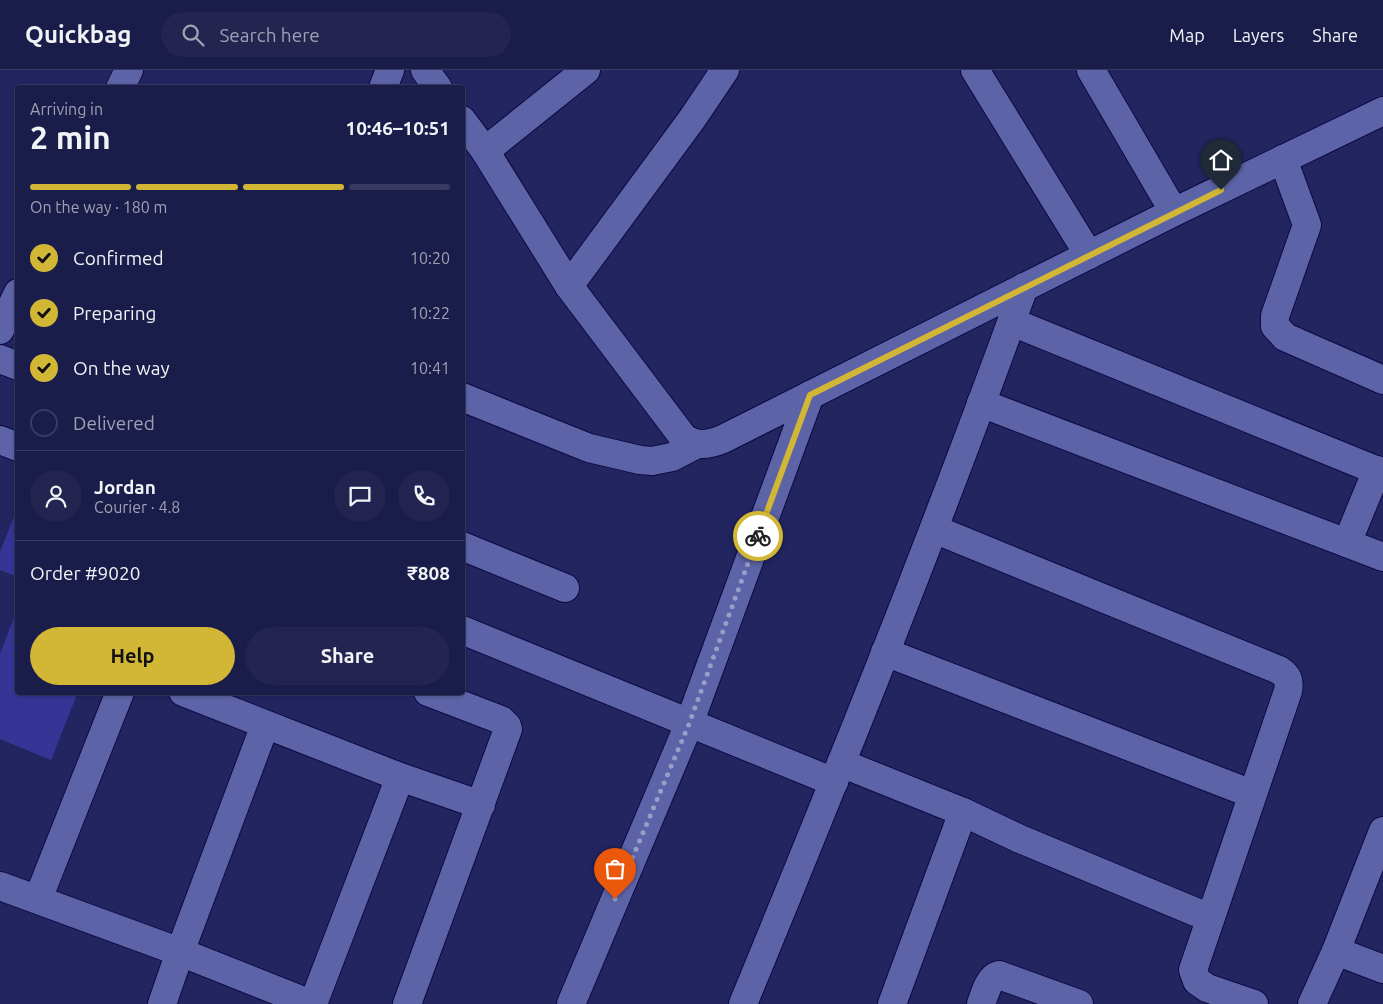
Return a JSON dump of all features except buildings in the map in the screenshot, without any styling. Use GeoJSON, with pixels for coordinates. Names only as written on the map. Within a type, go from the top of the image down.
{"type":"FeatureCollection","features":[{"type":"Feature","properties":{"kind":"street"},"geometry":{"type":"LineString","coordinates":[[122,85],[129,70]]}},
{"type":"Feature","properties":{"kind":"street"},"geometry":{"type":"LineString","coordinates":[[384,85],[390,70]]}},
{"type":"Feature","properties":{"kind":"street"},"geometry":{"type":"LineString","coordinates":[[425,70],[436,85]]}},
{"type":"Feature","properties":{"kind":"street"},"geometry":{"type":"LineString","coordinates":[[486,151],[586,70]]}},
{"type":"Feature","properties":{"kind":"street"},"geometry":{"type":"LineString","coordinates":[[569,286],[692,119],[725,70]]}},
{"type":"Feature","properties":{"kind":"street"},"geometry":{"type":"LineString","coordinates":[[975,70],[1090,254]]}},
{"type":"Feature","properties":{"kind":"street"},"geometry":{"type":"LineString","coordinates":[[1091,70],[1174,212]]}},
{"type":"Feature","properties":{"kind":"street"},"geometry":{"type":"LineString","coordinates":[[465,124],[486,151],[569,286],[683,437],[697,444],[710,444],[1174,212],[1383,111]]}},
{"type":"Feature","properties":{"kind":"street"},"geometry":{"type":"LineString","coordinates":[[1283,159],[1307,225],[1274,316],[1275,326],[1285,337],[1383,380]]}},
{"type":"Feature","properties":{"kind":"street"},"geometry":{"type":"LineString","coordinates":[[743,1004],[838,773],[934,529],[1024,287]]}},
{"type":"Feature","properties":{"kind":"street"},"geometry":{"type":"LineString","coordinates":[[0,330],[15,299]]}},
{"type":"Feature","properties":{"kind":"street"},"geometry":{"type":"LineString","coordinates":[[1012,322],[1380,471],[1347,543]]}},
{"type":"Feature","properties":{"kind":"street"},"geometry":{"type":"LineString","coordinates":[[0,359],[15,365]]}},
{"type":"Feature","properties":{"kind":"street"},"geometry":{"type":"LineString","coordinates":[[571,1004],[689,724],[810,395]]}},
{"type":"Feature","properties":{"kind":"street"},"geometry":{"type":"LineString","coordinates":[[465,399],[588,448],[640,460],[652,461],[672,457],[697,444]]}},
{"type":"Feature","properties":{"kind":"street"},"geometry":{"type":"LineString","coordinates":[[981,403],[1383,556]]}},
{"type":"Feature","properties":{"kind":"street"},"geometry":{"type":"LineString","coordinates":[[0,440],[15,446]]}},
{"type":"Feature","properties":{"kind":"street"},"geometry":{"type":"LineString","coordinates":[[934,529],[1285,674],[1289,683],[1288,691],[1193,970],[1197,981],[1201,984],[1238,1001]]}},
{"type":"Feature","properties":{"kind":"street"},"geometry":{"type":"LineString","coordinates":[[465,547],[565,588]]}},
{"type":"Feature","properties":{"kind":"street"},"geometry":{"type":"LineString","coordinates":[[465,631],[689,724],[963,812],[1020,839],[1210,918]]}},
{"type":"Feature","properties":{"kind":"street"},"geometry":{"type":"LineString","coordinates":[[884,652],[1252,794]]}},
{"type":"Feature","properties":{"kind":"street"},"geometry":{"type":"LineString","coordinates":[[38,898],[119,695]]}},
{"type":"Feature","properties":{"kind":"street"},"geometry":{"type":"LineString","coordinates":[[190,695],[400,777],[481,805]]}},
{"type":"Feature","properties":{"kind":"street"},"geometry":{"type":"LineString","coordinates":[[407,1004],[505,740],[507,726],[501,720],[436,695]]}},
{"type":"Feature","properties":{"kind":"street"},"geometry":{"type":"LineString","coordinates":[[162,1004],[265,725]]}},
{"type":"Feature","properties":{"kind":"street"},"geometry":{"type":"LineString","coordinates":[[0,886],[38,898],[312,1004],[400,777]]}},
{"type":"Feature","properties":{"kind":"street"},"geometry":{"type":"LineString","coordinates":[[892,1004],[963,812]]}},
{"type":"Feature","properties":{"kind":"street"},"geometry":{"type":"LineString","coordinates":[[1312,1004],[1336,951],[1383,831]]}},
{"type":"Feature","properties":{"kind":"street"},"geometry":{"type":"LineString","coordinates":[[1336,951],[1383,969]]}},
{"type":"Feature","properties":{"kind":"street"},"geometry":{"type":"LineString","coordinates":[[981,1004],[990,981],[994,976],[999,975],[1079,1004]]}},
{"type":"Feature","properties":{"kind":"way so far"},"geometry":{"type":"LineString","coordinates":[[615,899],[689,724],[758,536]]}},
{"type":"Feature","properties":{"kind":"route"},"geometry":{"type":"LineString","coordinates":[[758,536],[810,395],[1221,190]]}}]}
